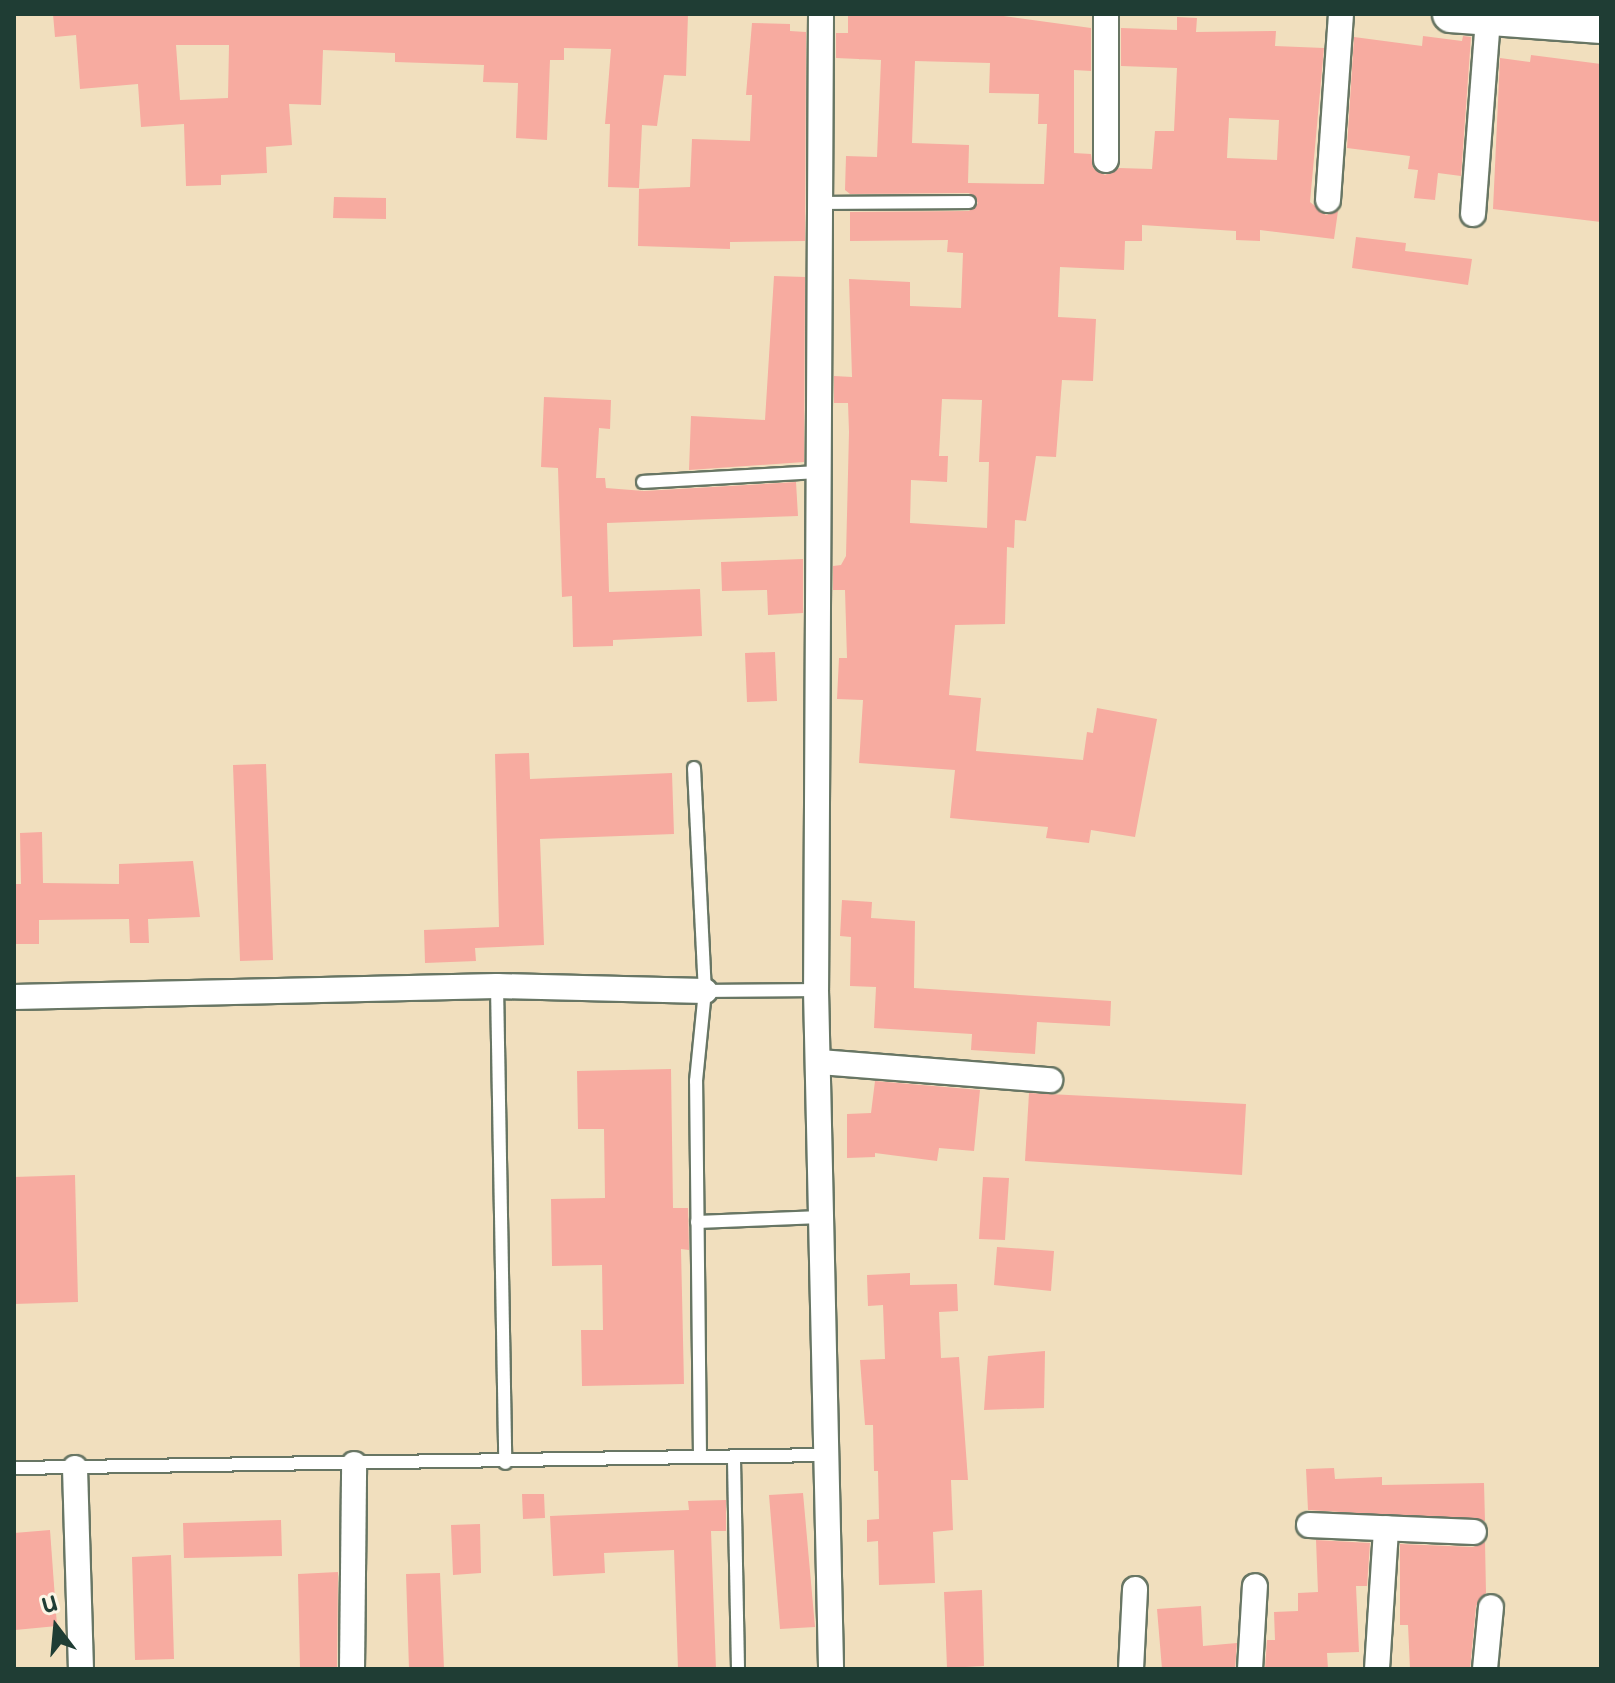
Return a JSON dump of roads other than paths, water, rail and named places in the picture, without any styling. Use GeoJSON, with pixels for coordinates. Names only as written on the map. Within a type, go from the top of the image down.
{"type":"FeatureCollection","features":[{"type":"Feature","properties":{"kind":"main road"},"geometry":{"type":"LineString","coordinates":[[1451,14],[1601,25]]}},
{"type":"Feature","properties":{"kind":"street"},"geometry":{"type":"LineString","coordinates":[[821,14],[816,990],[831,1669]]}},
{"type":"Feature","properties":{"kind":"street"},"geometry":{"type":"LineString","coordinates":[[1106,14],[1106,160]]}},
{"type":"Feature","properties":{"kind":"street"},"geometry":{"type":"LineString","coordinates":[[1328,200],[1341,14]]}},
{"type":"Feature","properties":{"kind":"street"},"geometry":{"type":"LineString","coordinates":[[1473,214],[1488,17]]}},
{"type":"Feature","properties":{"kind":"street"},"geometry":{"type":"LineString","coordinates":[[14,997],[497,986],[705,991]]}},
{"type":"Feature","properties":{"kind":"street"},"geometry":{"type":"LineString","coordinates":[[819,1062],[1050,1080]]}},
{"type":"Feature","properties":{"kind":"street"},"geometry":{"type":"LineString","coordinates":[[352,1669],[354,1464]]}},
{"type":"Feature","properties":{"kind":"street"},"geometry":{"type":"LineString","coordinates":[[75,1468],[81,1669]]}},
{"type":"Feature","properties":{"kind":"street"},"geometry":{"type":"LineString","coordinates":[[1309,1525],[1474,1532]]}},
{"type":"Feature","properties":{"kind":"street"},"geometry":{"type":"LineString","coordinates":[[1377,1669],[1386,1528]]}},
{"type":"Feature","properties":{"kind":"street"},"geometry":{"type":"LineString","coordinates":[[1250,1669],[1255,1586]]}},
{"type":"Feature","properties":{"kind":"street"},"geometry":{"type":"LineString","coordinates":[[1131,1669],[1135,1589]]}},
{"type":"Feature","properties":{"kind":"street"},"geometry":{"type":"LineString","coordinates":[[1485,1669],[1491,1607]]}},
{"type":"Feature","properties":{"kind":"lane"},"geometry":{"type":"LineString","coordinates":[[820,203],[969,202]]}},
{"type":"Feature","properties":{"kind":"lane"},"geometry":{"type":"LineString","coordinates":[[643,482],[817,472]]}},
{"type":"Feature","properties":{"kind":"lane"},"geometry":{"type":"LineString","coordinates":[[694,768],[705,991],[696,1081],[700,1456]]}},
{"type":"Feature","properties":{"kind":"lane"},"geometry":{"type":"LineString","coordinates":[[497,986],[505,1463]]}},
{"type":"Feature","properties":{"kind":"lane"},"geometry":{"type":"LineString","coordinates":[[705,991],[816,990]]}},
{"type":"Feature","properties":{"kind":"lane"},"geometry":{"type":"LineString","coordinates":[[697,1222],[821,1217]]}},
{"type":"Feature","properties":{"kind":"lane"},"geometry":{"type":"LineString","coordinates":[[14,1468],[505,1463],[700,1456],[734,1460],[826,1455]]}},
{"type":"Feature","properties":{"kind":"lane"},"geometry":{"type":"LineString","coordinates":[[734,1460],[738,1669]]}}]}
